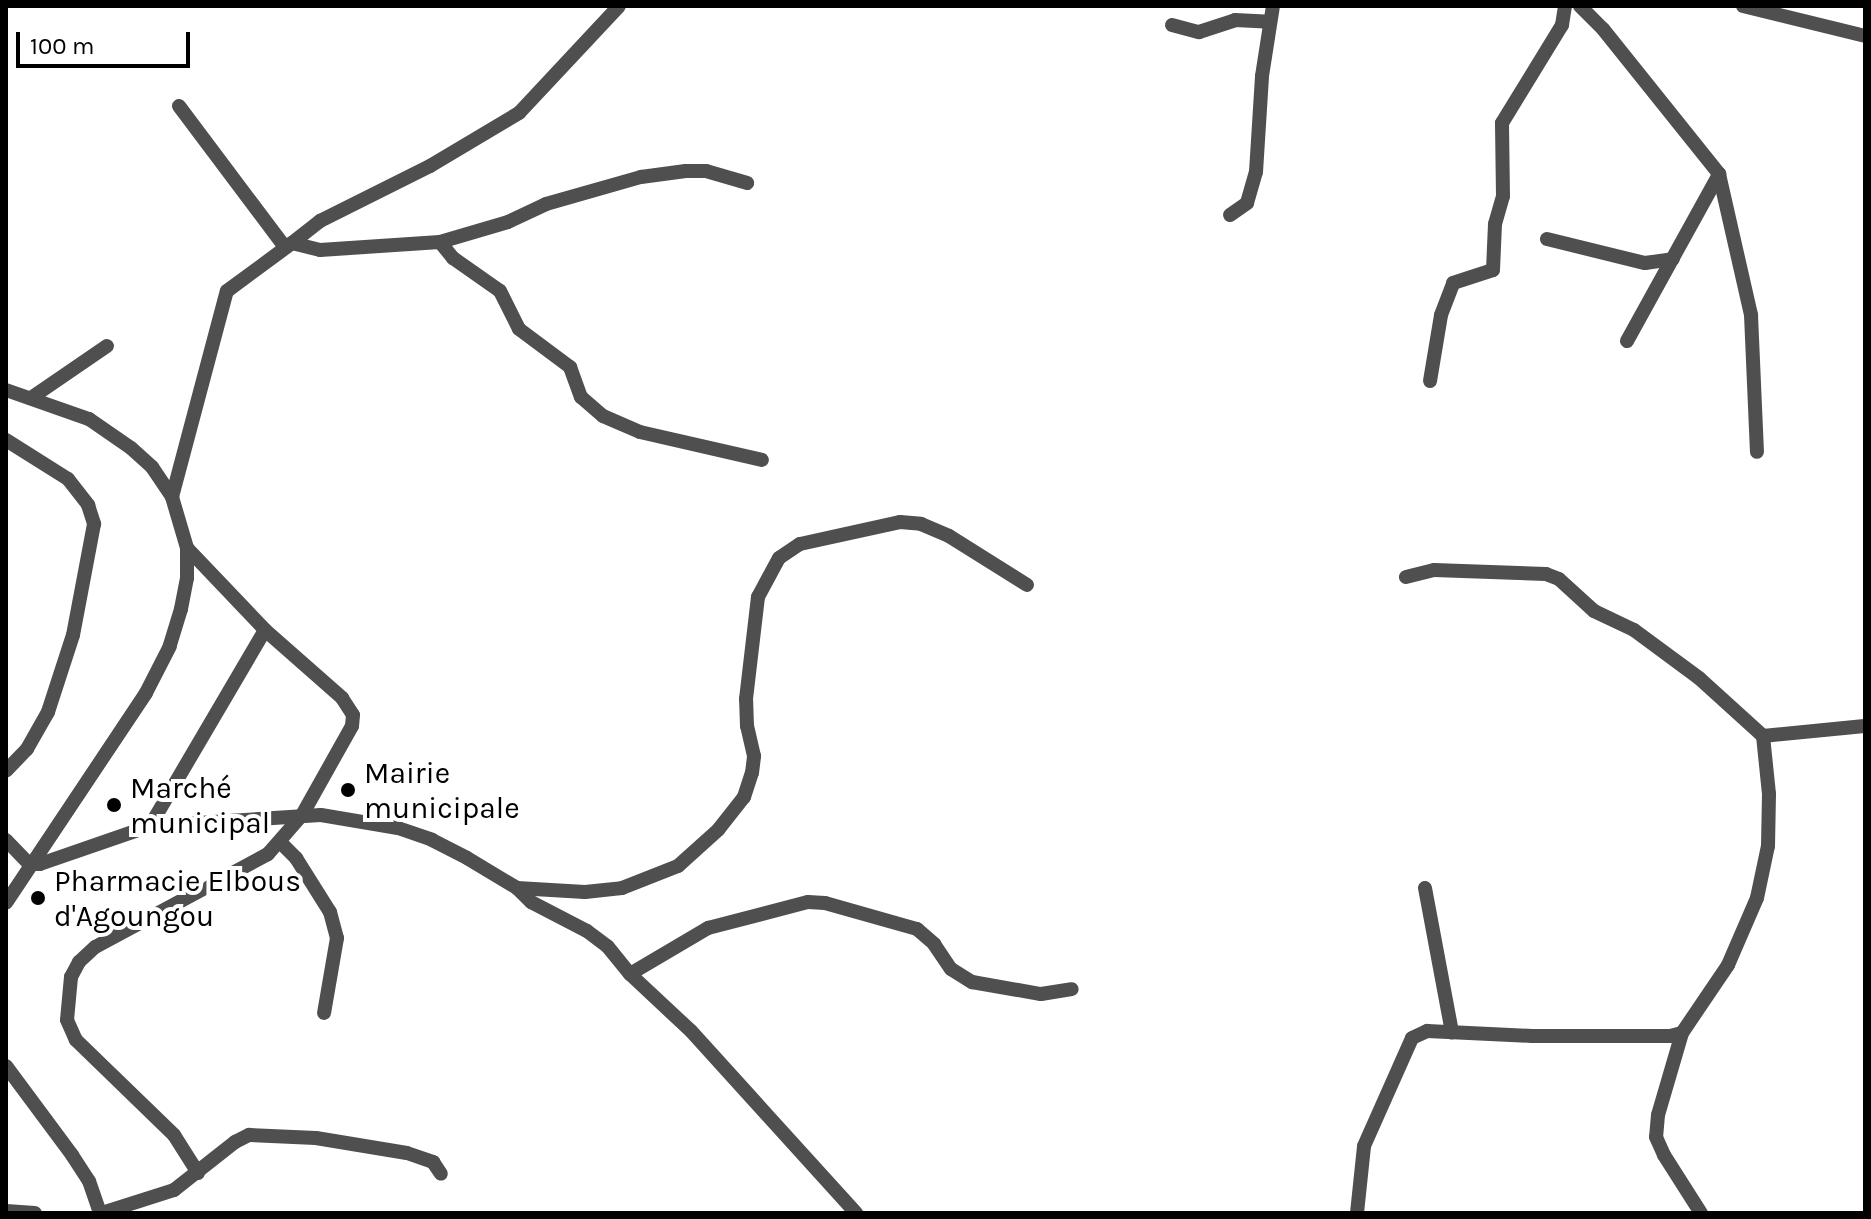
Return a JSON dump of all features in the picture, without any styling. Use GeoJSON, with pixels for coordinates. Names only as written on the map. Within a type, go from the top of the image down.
{"type":"FeatureCollection","features":[{"type":"Feature","properties":{"kind":"street"},"geometry":{"type":"LineString","coordinates":[[172,497],[227,291],[320,221],[430,166],[519,113],[619,6]]}},
{"type":"Feature","properties":{"kind":"street"},"geometry":{"type":"LineString","coordinates":[[1230,215],[1247,203],[1256,172],[1259,106],[1273,6]]}},
{"type":"Feature","properties":{"kind":"street"},"geometry":{"type":"LineString","coordinates":[[1430,381],[1441,315],[1453,283],[1493,270],[1495,224],[1503,196],[1502,123],[1562,25],[1565,6]]}},
{"type":"Feature","properties":{"kind":"street"},"geometry":{"type":"LineString","coordinates":[[1580,6],[1613,41],[1719,174],[1751,315],[1757,452]]}},
{"type":"Feature","properties":{"kind":"street"},"geometry":{"type":"LineString","coordinates":[[1743,6],[1865,36]]}},
{"type":"Feature","properties":{"kind":"street"},"geometry":{"type":"LineString","coordinates":[[1172,25],[1199,32],[1235,20],[1270,22]]}},
{"type":"Feature","properties":{"kind":"street"},"geometry":{"type":"LineString","coordinates":[[179,106],[288,245],[320,250],[440,242],[508,222],[546,204],[641,177],[706,171],[747,183]]}},
{"type":"Feature","properties":{"kind":"street"},"geometry":{"type":"LineString","coordinates":[[1627,341],[1719,174]]}},
{"type":"Feature","properties":{"kind":"street"},"geometry":{"type":"LineString","coordinates":[[1547,239],[1645,263],[1673,259]]}},
{"type":"Feature","properties":{"kind":"street"},"geometry":{"type":"LineString","coordinates":[[440,242],[453,258],[500,291],[519,329],[570,367],[581,397],[603,416],[640,432],[762,460]]}},
{"type":"Feature","properties":{"kind":"street"},"geometry":{"type":"LineString","coordinates":[[31,398],[107,346]]}},
{"type":"Feature","properties":{"kind":"street"},"geometry":{"type":"LineString","coordinates":[[6,390],[89,419],[152,467],[172,497],[187,548],[187,578],[170,646],[146,693],[29,864],[6,903]]}},
{"type":"Feature","properties":{"kind":"street"},"geometry":{"type":"LineString","coordinates":[[6,440],[68,479],[88,505],[94,524],[73,635],[48,712],[27,749],[6,771]]}},
{"type":"Feature","properties":{"kind":"street"},"geometry":{"type":"LineString","coordinates":[[517,888],[585,892],[622,888],[678,866],[718,830],[744,797],[752,773],[754,756],[747,726],[746,699],[758,597],[779,558],[800,544],[900,522],[921,524],[949,536],[1027,585]]}},
{"type":"Feature","properties":{"kind":"street"},"geometry":{"type":"LineString","coordinates":[[187,548],[265,630],[342,698],[353,715],[348,736],[302,815],[280,842],[251,864],[95,947],[79,962],[67,994],[67,1020],[76,1040],[174,1135],[198,1173]]}},
{"type":"Feature","properties":{"kind":"street"},"geometry":{"type":"LineString","coordinates":[[1406,577],[1434,570],[1546,574],[1559,579],[1578,600],[1634,630],[1699,678],[1763,736],[1769,794],[1768,846],[1757,898],[1728,965],[1682,1033],[1658,1115],[1656,1137],[1701,1213]]}},
{"type":"Feature","properties":{"kind":"street"},"geometry":{"type":"LineString","coordinates":[[150,826],[265,630]]}},
{"type":"Feature","properties":{"kind":"street"},"geometry":{"type":"LineString","coordinates":[[1763,736],[1865,726]]}},
{"type":"Feature","properties":{"kind":"street"},"geometry":{"type":"LineString","coordinates":[[6,840],[29,864],[40,864],[150,826],[302,815],[398,828],[467,858],[517,888],[551,914],[587,931],[608,947],[630,974],[691,1031],[856,1213]]}},
{"type":"Feature","properties":{"kind":"street"},"geometry":{"type":"LineString","coordinates":[[280,842],[296,858],[330,912],[337,938],[324,1013]]}},
{"type":"Feature","properties":{"kind":"street"},"geometry":{"type":"LineString","coordinates":[[1425,888],[1452,1032]]}},
{"type":"Feature","properties":{"kind":"street"},"geometry":{"type":"LineString","coordinates":[[630,974],[708,928],[808,902],[825,903],[917,929],[934,944],[951,969],[972,982],[1041,994],[1072,989]]}},
{"type":"Feature","properties":{"kind":"street"},"geometry":{"type":"LineString","coordinates":[[1357,1213],[1364,1146],[1412,1038],[1427,1031],[1532,1036],[1670,1036],[1682,1033]]}},
{"type":"Feature","properties":{"kind":"street"},"geometry":{"type":"LineString","coordinates":[[6,1066],[89,1181],[101,1213],[158,1197],[198,1173],[235,1142],[249,1135],[284,1135],[421,1156],[433,1162],[441,1174]]}},
{"type":"Feature","properties":{"kind":"street"},"geometry":{"type":"LineString","coordinates":[[6,1211],[35,1213]]}},
{"type":"Feature","properties":{"kind":"place","name":"Mairie municipale"},"geometry":{"type":"Point","coordinates":[348,790]}},
{"type":"Feature","properties":{"kind":"place","name":"Marché municipal"},"geometry":{"type":"Point","coordinates":[114,805]}},
{"type":"Feature","properties":{"kind":"place","name":"Pharmacie Elbous d'Agoungou"},"geometry":{"type":"Point","coordinates":[38,898]}}]}
